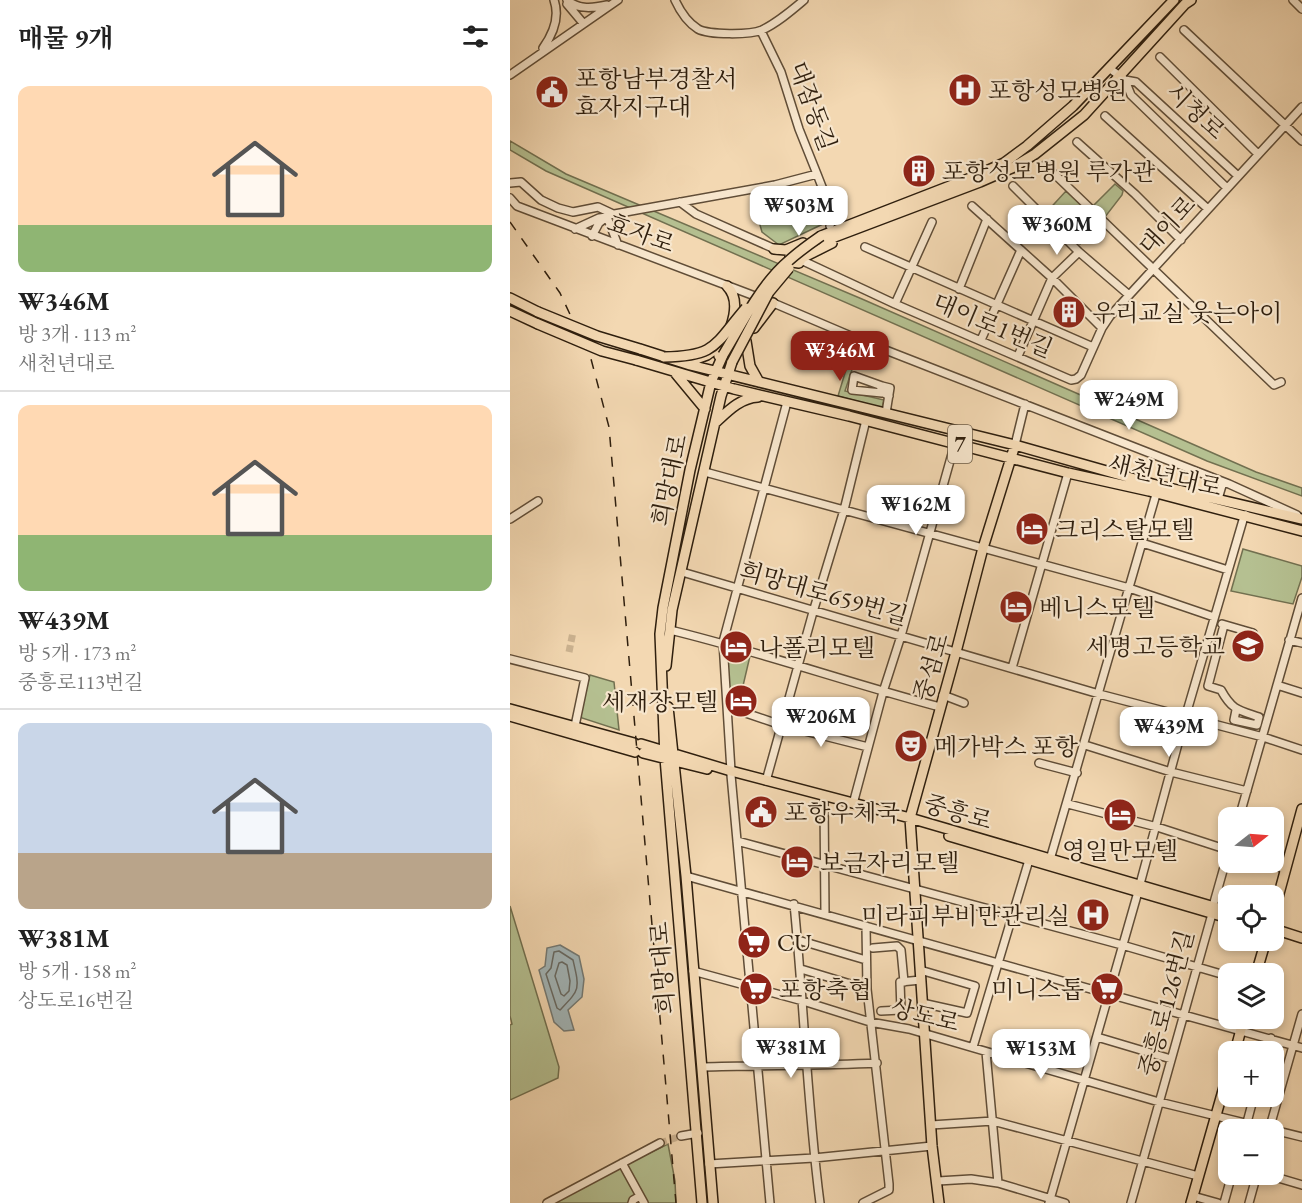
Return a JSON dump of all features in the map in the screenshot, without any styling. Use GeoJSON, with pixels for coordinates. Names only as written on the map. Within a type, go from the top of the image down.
{"type":"FeatureCollection","features":[{"type":"Feature","properties":{"kind":"main road","name":"희망대로"},"geometry":{"type":"LineString","coordinates":[[964,184],[1004,163],[1073,106],[1174,0]]}},
{"type":"Feature","properties":{"kind":"main road","name":"희망대로"},"geometry":{"type":"LineString","coordinates":[[702,1203],[660,657],[663,608],[690,470],[716,369],[776,273],[790,259],[823,239],[964,184],[1012,168],[1035,154],[1084,115],[1122,78],[1185,4],[1191,0]]}},
{"type":"Feature","properties":{"kind":"main road"},"geometry":{"type":"LineString","coordinates":[[774,249],[799,254],[861,229],[924,210],[960,195],[964,184],[951,181],[834,221],[799,254]]}},
{"type":"Feature","properties":{"kind":"main road","name":"희망대로"},"geometry":{"type":"LineString","coordinates":[[713,1203],[686,876],[669,756],[666,668],[672,610],[729,369],[769,292],[783,273],[823,239]]}},
{"type":"Feature","properties":{"kind":"main road"},"geometry":{"type":"LineString","coordinates":[[716,369],[736,304],[733,292],[728,286]]}},
{"type":"Feature","properties":{"kind":"main road"},"geometry":{"type":"LineString","coordinates":[[664,357],[693,356],[708,350],[721,340],[735,321],[761,296]]}},
{"type":"Feature","properties":{"kind":"main road","name":"새천년대로"},"geometry":{"type":"LineString","coordinates":[[510,298],[597,336],[683,363],[729,369],[759,382],[1015,445],[1158,490],[1302,531]]}},
{"type":"Feature","properties":{"kind":"main road"},"geometry":{"type":"LineString","coordinates":[[729,369],[736,364],[746,341],[773,303]]}},
{"type":"Feature","properties":{"kind":"main road","name":"새천년대로"},"geometry":{"type":"LineString","coordinates":[[510,311],[602,351],[724,386],[1068,472],[1218,499],[1302,518]]}},
{"type":"Feature","properties":{"kind":"main road"},"geometry":{"type":"LineString","coordinates":[[746,341],[750,366],[759,382]]}},
{"type":"Feature","properties":{"kind":"main road"},"geometry":{"type":"LineString","coordinates":[[683,363],[707,355],[725,342]]}},
{"type":"Feature","properties":{"kind":"main road"},"geometry":{"type":"LineString","coordinates":[[674,372],[705,409]]}},
{"type":"Feature","properties":{"kind":"main road"},"geometry":{"type":"LineString","coordinates":[[716,423],[741,402],[751,397],[763,396]]}},
{"type":"Feature","properties":{"kind":"main road","name":"중섬로"},"geometry":{"type":"LineString","coordinates":[[939,1203],[932,1146],[910,821],[982,548],[1015,445]]}},
{"type":"Feature","properties":{"kind":"main road","name":"중흥로"},"geometry":{"type":"LineString","coordinates":[[510,709],[575,726],[638,748]]}},
{"type":"Feature","properties":{"kind":"main road","name":"중흥로"},"geometry":{"type":"LineString","coordinates":[[510,716],[669,756],[824,801],[910,821],[1029,860],[1049,862]]}},
{"type":"Feature","properties":{"kind":"main road","name":"중흥로"},"geometry":{"type":"LineString","coordinates":[[731,773],[853,804],[1218,913]]}},
{"type":"Feature","properties":{"kind":"main road"},"geometry":{"type":"LineString","coordinates":[[1284,869],[1302,809]]}},
{"type":"Feature","properties":{"kind":"main road","name":"중흥로"},"geometry":{"type":"LineString","coordinates":[[1212,910],[1218,910]]}},
{"type":"Feature","properties":{"kind":"main road"},"geometry":{"type":"LineString","coordinates":[[1284,927],[1302,932]]}},
{"type":"Feature","properties":{"kind":"main road"},"geometry":{"type":"LineString","coordinates":[[1284,932],[1302,938]]}},
{"type":"Feature","properties":{"kind":"main road"},"geometry":{"type":"LineString","coordinates":[[1238,1041],[1241,1030]]}},
{"type":"Feature","properties":{"kind":"main road"},"geometry":{"type":"LineString","coordinates":[[1192,1200],[1219,1107]]}},
{"type":"Feature","properties":{"kind":"street"},"geometry":{"type":"LineString","coordinates":[[539,53],[556,21],[557,10],[554,0]]}},
{"type":"Feature","properties":{"kind":"street"},"geometry":{"type":"LineString","coordinates":[[566,0],[583,23]]}},
{"type":"Feature","properties":{"kind":"street"},"geometry":{"type":"LineString","coordinates":[[566,0],[573,5],[585,8],[610,5]]}},
{"type":"Feature","properties":{"kind":"street"},"geometry":{"type":"LineString","coordinates":[[510,75],[618,0]]}},
{"type":"Feature","properties":{"kind":"street"},"geometry":{"type":"LineString","coordinates":[[675,0],[682,15],[699,30],[732,34],[761,31],[804,0]]}},
{"type":"Feature","properties":{"kind":"street"},"geometry":{"type":"LineString","coordinates":[[1293,0],[1302,9]]}},
{"type":"Feature","properties":{"kind":"street"},"geometry":{"type":"LineString","coordinates":[[1184,30],[1302,141]]}},
{"type":"Feature","properties":{"kind":"street","name":"대잠동길"},"geometry":{"type":"LineString","coordinates":[[610,216],[775,185],[817,174],[799,129],[781,72],[761,31]]}},
{"type":"Feature","properties":{"kind":"street"},"geometry":{"type":"LineString","coordinates":[[1160,57],[1258,154]]}},
{"type":"Feature","properties":{"kind":"street","name":"시청로"},"geometry":{"type":"LineString","coordinates":[[1109,68],[1122,78],[1136,82],[1238,176]]}},
{"type":"Feature","properties":{"kind":"street","name":"시청로"},"geometry":{"type":"LineString","coordinates":[[1122,78],[1131,95],[1227,188]]}},
{"type":"Feature","properties":{"kind":"street","name":"대이로"},"geometry":{"type":"LineString","coordinates":[[1076,379],[1081,375],[1102,328],[1129,295],[1302,107]]}},
{"type":"Feature","properties":{"kind":"street"},"geometry":{"type":"LineString","coordinates":[[1105,116],[1208,209]]}},
{"type":"Feature","properties":{"kind":"street"},"geometry":{"type":"LineString","coordinates":[[1077,142],[1135,194],[1181,240]]}},
{"type":"Feature","properties":{"kind":"street"},"geometry":{"type":"LineString","coordinates":[[1045,165],[1274,384],[1281,382]]}},
{"type":"Feature","properties":{"kind":"street"},"geometry":{"type":"LineString","coordinates":[[817,174],[834,221]]}},
{"type":"Feature","properties":{"kind":"street"},"geometry":{"type":"LineString","coordinates":[[510,183],[521,182],[541,201],[558,208],[573,212],[598,207],[610,216],[618,245]]}},
{"type":"Feature","properties":{"kind":"street"},"geometry":{"type":"LineString","coordinates":[[1013,186],[1079,252],[1129,295]]}},
{"type":"Feature","properties":{"kind":"street","name":"효자로"},"geometry":{"type":"LineString","coordinates":[[510,198],[513,205],[592,236],[761,296]]}},
{"type":"Feature","properties":{"kind":"street","name":"대이로1번길"},"geometry":{"type":"LineString","coordinates":[[680,202],[696,214],[774,249],[799,254],[895,304],[1071,380],[1076,379]]}},
{"type":"Feature","properties":{"kind":"street"},"geometry":{"type":"LineString","coordinates":[[972,206],[1052,278],[1102,328]]}},
{"type":"Feature","properties":{"kind":"street"},"geometry":{"type":"LineString","coordinates":[[575,229],[599,218],[610,216]]}},
{"type":"Feature","properties":{"kind":"street"},"geometry":{"type":"LineString","coordinates":[[592,236],[599,224],[610,216]]}},
{"type":"Feature","properties":{"kind":"street"},"geometry":{"type":"LineString","coordinates":[[959,289],[987,219]]}},
{"type":"Feature","properties":{"kind":"street","name":"대이로1번길"},"geometry":{"type":"LineString","coordinates":[[895,304],[932,222]]}},
{"type":"Feature","properties":{"kind":"street"},"geometry":{"type":"LineString","coordinates":[[865,247],[1093,347]]}},
{"type":"Feature","properties":{"kind":"street"},"geometry":{"type":"LineString","coordinates":[[981,340],[1021,250]]}},
{"type":"Feature","properties":{"kind":"street"},"geometry":{"type":"LineString","coordinates":[[1018,356],[1052,278],[1079,252]]}},
{"type":"Feature","properties":{"kind":"street"},"geometry":{"type":"LineString","coordinates":[[761,296],[865,342],[1025,404],[1015,445]]}},
{"type":"Feature","properties":{"kind":"street"},"geometry":{"type":"LineString","coordinates":[[884,392],[886,413]]}},
{"type":"Feature","properties":{"kind":"street"},"geometry":{"type":"LineString","coordinates":[[770,1203],[731,773],[723,642],[736,587],[788,402]]}},
{"type":"Feature","properties":{"kind":"street","name":"새천년대로"},"geometry":{"type":"LineString","coordinates":[[1025,404],[1223,482],[1302,518]]}},
{"type":"Feature","properties":{"kind":"street"},"geometry":{"type":"LineString","coordinates":[[766,781],[844,510],[866,420]]}},
{"type":"Feature","properties":{"kind":"street"},"geometry":{"type":"LineString","coordinates":[[853,804],[955,443]]}},
{"type":"Feature","properties":{"kind":"street"},"geometry":{"type":"LineString","coordinates":[[705,471],[1129,588],[1224,625],[1253,633]]}},
{"type":"Feature","properties":{"kind":"street"},"geometry":{"type":"LineString","coordinates":[[1012,668],[1068,472]]}},
{"type":"Feature","properties":{"kind":"street"},"geometry":{"type":"LineString","coordinates":[[1218,499],[1223,482]]}},
{"type":"Feature","properties":{"kind":"street"},"geometry":{"type":"LineString","coordinates":[[1049,862],[1068,804],[1158,490]]}},
{"type":"Feature","properties":{"kind":"street"},"geometry":{"type":"LineString","coordinates":[[510,519],[538,501]]}},
{"type":"Feature","properties":{"kind":"street"},"geometry":{"type":"LineString","coordinates":[[1049,1201],[1157,827],[1185,718],[1246,515]]}},
{"type":"Feature","properties":{"kind":"street"},"geometry":{"type":"LineString","coordinates":[[1142,543],[1228,570]]}},
{"type":"Feature","properties":{"kind":"street","name":"희망대로659번길"},"geometry":{"type":"LineString","coordinates":[[682,572],[813,612],[1185,718],[1263,737],[1302,750]]}},
{"type":"Feature","properties":{"kind":"street"},"geometry":{"type":"LineString","coordinates":[[1242,807],[1302,598]]}},
{"type":"Feature","properties":{"kind":"street"},"geometry":{"type":"LineString","coordinates":[[1208,686],[1224,625]]}},
{"type":"Feature","properties":{"kind":"street"},"geometry":{"type":"LineString","coordinates":[[670,630],[723,642],[883,692],[940,707]]}},
{"type":"Feature","properties":{"kind":"street"},"geometry":{"type":"LineString","coordinates":[[1289,640],[1302,643]]}},
{"type":"Feature","properties":{"kind":"street"},"geometry":{"type":"LineString","coordinates":[[510,659],[585,678],[575,726]]}},
{"type":"Feature","properties":{"kind":"street"},"geometry":{"type":"LineString","coordinates":[[1196,683],[1221,690],[1228,704],[1236,710],[1259,717],[1257,724],[1234,720],[1236,710]]}},
{"type":"Feature","properties":{"kind":"street"},"geometry":{"type":"LineString","coordinates":[[1277,685],[1302,693]]}},
{"type":"Feature","properties":{"kind":"street"},"geometry":{"type":"LineString","coordinates":[[943,694],[964,703]]}},
{"type":"Feature","properties":{"kind":"street"},"geometry":{"type":"LineString","coordinates":[[728,706],[781,726],[868,747]]}},
{"type":"Feature","properties":{"kind":"street"},"geometry":{"type":"LineString","coordinates":[[1241,732],[1244,722]]}},
{"type":"Feature","properties":{"kind":"street"},"geometry":{"type":"LineString","coordinates":[[1085,745],[1171,772],[1247,792]]}},
{"type":"Feature","properties":{"kind":"street"},"geometry":{"type":"LineString","coordinates":[[1039,763],[1077,773]]}},
{"type":"Feature","properties":{"kind":"street"},"geometry":{"type":"LineString","coordinates":[[824,801],[825,914]]}},
{"type":"Feature","properties":{"kind":"street"},"geometry":{"type":"LineString","coordinates":[[1068,804],[1157,827],[1218,848]]}},
{"type":"Feature","properties":{"kind":"street"},"geometry":{"type":"LineString","coordinates":[[737,841],[1218,973]]}},
{"type":"Feature","properties":{"kind":"street"},"geometry":{"type":"LineString","coordinates":[[973,1047],[1029,860]]}},
{"type":"Feature","properties":{"kind":"street","name":"중흥로126번길"},"geometry":{"type":"LineString","coordinates":[[1131,1203],[1222,873]]}},
{"type":"Feature","properties":{"kind":"street"},"geometry":{"type":"LineString","coordinates":[[686,876],[794,904],[1302,1048]]}},
{"type":"Feature","properties":{"kind":"street"},"geometry":{"type":"LineString","coordinates":[[794,904],[801,969],[814,1158],[820,1203]]}},
{"type":"Feature","properties":{"kind":"street"},"geometry":{"type":"LineString","coordinates":[[863,1203],[889,1190],[877,1063],[867,989],[866,926]]}},
{"type":"Feature","properties":{"kind":"street"},"geometry":{"type":"LineString","coordinates":[[798,940],[866,960]]}},
{"type":"Feature","properties":{"kind":"street"},"geometry":{"type":"LineString","coordinates":[[873,948],[897,946],[901,950],[904,982]]}},
{"type":"Feature","properties":{"kind":"street"},"geometry":{"type":"LineString","coordinates":[[801,969],[867,989]]}},
{"type":"Feature","properties":{"kind":"street","name":"상도로"},"geometry":{"type":"LineString","coordinates":[[693,971],[870,1022],[909,1029],[1223,1119]]}},
{"type":"Feature","properties":{"kind":"street"},"geometry":{"type":"LineString","coordinates":[[881,1011],[901,1010],[900,982],[920,975],[989,990]]}},
{"type":"Feature","properties":{"kind":"street"},"geometry":{"type":"LineString","coordinates":[[922,1003],[967,1012],[975,986]]}},
{"type":"Feature","properties":{"kind":"street"},"geometry":{"type":"LineString","coordinates":[[1272,1119],[1302,1014]]}},
{"type":"Feature","properties":{"kind":"street"},"geometry":{"type":"LineString","coordinates":[[1097,1037],[1171,1059]]}},
{"type":"Feature","properties":{"kind":"street"},"geometry":{"type":"LineString","coordinates":[[986,1052],[998,1183]]}},
{"type":"Feature","properties":{"kind":"street"},"geometry":{"type":"LineString","coordinates":[[703,1067],[758,1065],[807,1067],[877,1063]]}},
{"type":"Feature","properties":{"kind":"street"},"geometry":{"type":"LineString","coordinates":[[931,1125],[993,1121],[1198,1176]]}},
{"type":"Feature","properties":{"kind":"street"},"geometry":{"type":"LineString","coordinates":[[681,1136],[707,1133]]}},
{"type":"Feature","properties":{"kind":"street","name":"상도로"},"geometry":{"type":"LineString","coordinates":[[1284,1133],[1302,1137]]}},
{"type":"Feature","properties":{"kind":"street"},"geometry":{"type":"LineString","coordinates":[[547,1203],[660,1143]]}},
{"type":"Feature","properties":{"kind":"street"},"geometry":{"type":"LineString","coordinates":[[709,1164],[814,1158],[932,1146]]}},
{"type":"Feature","properties":{"kind":"street"},"geometry":{"type":"LineString","coordinates":[[622,1163],[642,1200],[632,1203]]}},
{"type":"Feature","properties":{"kind":"street"},"geometry":{"type":"LineString","coordinates":[[938,1181],[971,1179],[998,1183],[1049,1201],[1065,1203]]}},
{"type":"Feature","properties":{"kind":"street"},"geometry":{"type":"LineString","coordinates":[[1284,1180],[1302,1185]]}},
{"type":"Feature","properties":{"kind":"street"},"geometry":{"type":"LineString","coordinates":[[1224,1203],[1229,1185]]}},
{"type":"Feature","properties":{"kind":"street"},"geometry":{"type":"LineString","coordinates":[[1249,1203],[1254,1185]]}},
{"type":"Feature","properties":{"kind":"street"},"geometry":{"type":"LineString","coordinates":[[1192,1200],[1218,1203]]}},
{"type":"Feature","properties":{"kind":"green space"},"geometry":{"type":"Polygon","coordinates":[[[510,141],[566,174],[862,299],[1256,472],[1302,488],[1302,496],[1207,461],[546,171],[510,150],[510,141]]]}},
{"type":"Feature","properties":{"kind":"green space"},"geometry":{"type":"Polygon","coordinates":[[[1115,184],[1123,191],[1122,195],[1105,217],[1093,206],[1115,184]]]}},
{"type":"Feature","properties":{"kind":"green space"},"geometry":{"type":"Polygon","coordinates":[[[1066,191],[1099,221],[1080,244],[1044,215],[1066,191]]]}},
{"type":"Feature","properties":{"kind":"green space"},"geometry":{"type":"Polygon","coordinates":[[[818,202],[823,224],[779,245],[762,232],[756,211],[818,202]]]}},
{"type":"Feature","properties":{"kind":"green space"},"geometry":{"type":"Polygon","coordinates":[[[855,340],[885,352],[884,357],[859,348],[845,391],[884,400],[882,408],[838,396],[855,340]]]}},
{"type":"Feature","properties":{"kind":"green space"},"geometry":{"type":"Polygon","coordinates":[[[1243,549],[1302,566],[1302,577],[1293,604],[1231,591],[1243,549]]]}},
{"type":"Feature","properties":{"kind":"green space"},"geometry":{"type":"Polygon","coordinates":[[[724,649],[750,656],[738,707],[730,705],[724,649]]]}},
{"type":"Feature","properties":{"kind":"green space"},"geometry":{"type":"Polygon","coordinates":[[[590,675],[614,682],[619,730],[582,718],[580,713],[590,675]]]}},
{"type":"Feature","properties":{"kind":"green space"},"geometry":{"type":"Polygon","coordinates":[[[510,906],[559,1067],[558,1078],[510,1100],[510,1025],[512,1024],[510,1016],[510,906]]]}},
{"type":"Feature","properties":{"kind":"green space"},"geometry":{"type":"Polygon","coordinates":[[[668,1144],[675,1181],[676,1203],[547,1203],[668,1144]]]}},
{"type":"Feature","properties":{"kind":"water"},"geometry":{"type":"Polygon","coordinates":[[[560,945],[579,956],[584,979],[582,997],[568,1010],[574,1030],[564,1031],[554,1022],[539,970],[545,966],[547,948],[560,945]]]}},
{"type":"Feature","properties":{"kind":"tunnel"},"geometry":{"type":"LineString","coordinates":[[569,652],[573,632]]}},
{"type":"Feature","properties":{"kind":"tunnel"},"geometry":{"type":"LineString","coordinates":[[660,1143],[681,1136]]}},
{"type":"Feature","properties":{"kind":"railway"},"geometry":{"type":"LineString","coordinates":[[510,222],[560,293],[591,359],[609,427],[676,1203]]}},
{"type":"Feature","properties":{"kind":"place","name":"포항성모병원"},"geometry":{"type":"Point","coordinates":[965,90]}},
{"type":"Feature","properties":{"kind":"place","name":"포항남부경찰서 효자지구대"},"geometry":{"type":"Point","coordinates":[552,92]}},
{"type":"Feature","properties":{"kind":"place","name":"포항성모병원 루가관"},"geometry":{"type":"Point","coordinates":[919,171]}},
{"type":"Feature","properties":{"kind":"place","name":"우리교실 웃는아이"},"geometry":{"type":"Point","coordinates":[1069,312]}},
{"type":"Feature","properties":{"kind":"place","name":"크리스탈모텔"},"geometry":{"type":"Point","coordinates":[1032,529]}},
{"type":"Feature","properties":{"kind":"place","name":"베니스모텔"},"geometry":{"type":"Point","coordinates":[1016,607]}},
{"type":"Feature","properties":{"kind":"place","name":"세명고등학교"},"geometry":{"type":"Point","coordinates":[1248,646]}},
{"type":"Feature","properties":{"kind":"place","name":"나폴리모텔"},"geometry":{"type":"Point","coordinates":[736,647]}},
{"type":"Feature","properties":{"kind":"place","name":"세재장모텔"},"geometry":{"type":"Point","coordinates":[741,701]}},
{"type":"Feature","properties":{"kind":"place","name":"메가박스 포항"},"geometry":{"type":"Point","coordinates":[911,746]}},
{"type":"Feature","properties":{"kind":"place","name":"포항우체국"},"geometry":{"type":"Point","coordinates":[761,812]}},
{"type":"Feature","properties":{"kind":"place","name":"영일만모텔"},"geometry":{"type":"Point","coordinates":[1120,815]}},
{"type":"Feature","properties":{"kind":"place","name":"보금자리모텔"},"geometry":{"type":"Point","coordinates":[797,862]}},
{"type":"Feature","properties":{"kind":"place","name":"미라피부비만관리실"},"geometry":{"type":"Point","coordinates":[1093,915]}},
{"type":"Feature","properties":{"kind":"place","name":"CU"},"geometry":{"type":"Point","coordinates":[754,942]}},
{"type":"Feature","properties":{"kind":"place","name":"포항축협"},"geometry":{"type":"Point","coordinates":[756,989]}},
{"type":"Feature","properties":{"kind":"place","name":"미니스톱"},"geometry":{"type":"Point","coordinates":[1107,989]}}]}
